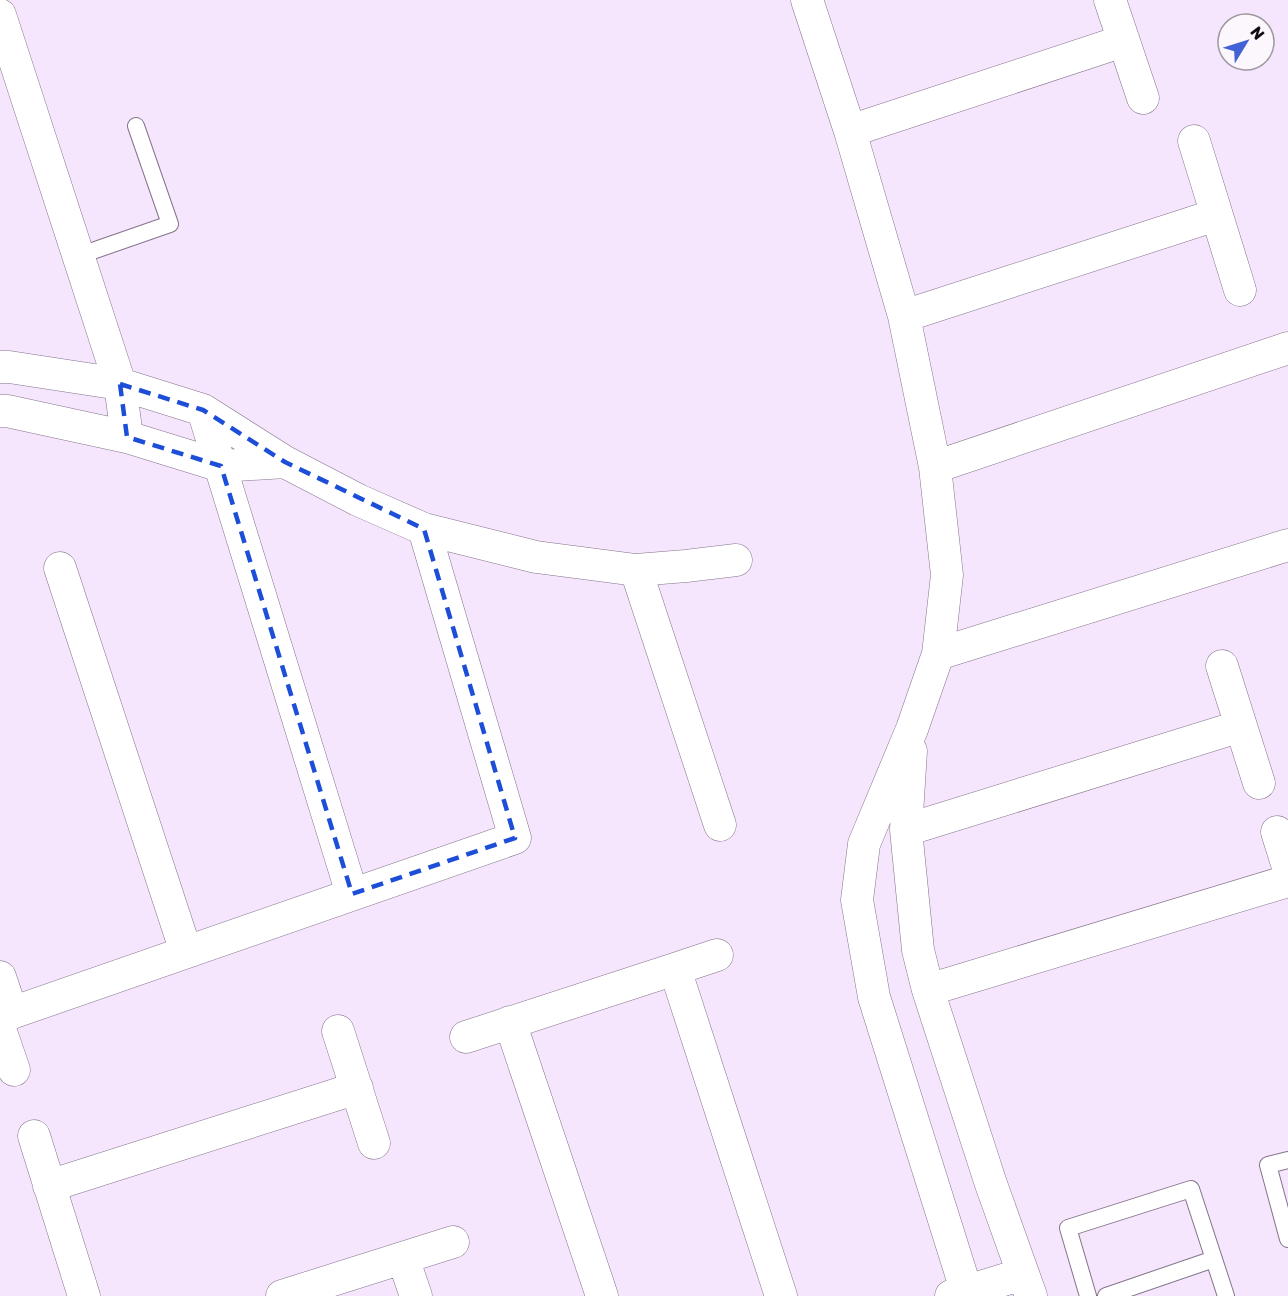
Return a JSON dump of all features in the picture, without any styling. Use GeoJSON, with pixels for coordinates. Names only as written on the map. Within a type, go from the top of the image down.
{"type":"FeatureCollection","features":[{"type":"Feature","properties":{"kind":"street"},"geometry":{"type":"LineString","coordinates":[[807,0],[850,131],[904,316],[935,467],[947,575],[938,654],[912,729],[864,844],[857,900],[874,997],[962,1294],[1027,1285],[991,1184],[928,990],[918,950],[906,830],[912,729]]}},
{"type":"Feature","properties":{"kind":"street"},"geometry":{"type":"LineString","coordinates":[[1110,0],[1143,98]]}},
{"type":"Feature","properties":{"kind":"street"},"geometry":{"type":"LineString","coordinates":[[0,15],[120,384],[127,437]]}},
{"type":"Feature","properties":{"kind":"street"},"geometry":{"type":"LineString","coordinates":[[850,131],[1123,41]]}},
{"type":"Feature","properties":{"kind":"street"},"geometry":{"type":"LineString","coordinates":[[1194,141],[1240,290]]}},
{"type":"Feature","properties":{"kind":"street"},"geometry":{"type":"LineString","coordinates":[[904,316],[1216,215]]}},
{"type":"Feature","properties":{"kind":"street"},"geometry":{"type":"LineString","coordinates":[[935,467],[1288,348]]}},
{"type":"Feature","properties":{"kind":"street"},"geometry":{"type":"LineString","coordinates":[[0,367],[120,384],[203,410],[285,462],[358,500],[424,529],[536,557],[636,570],[736,560]]}},
{"type":"Feature","properties":{"kind":"street"},"geometry":{"type":"LineString","coordinates":[[203,410],[352,894]]}},
{"type":"Feature","properties":{"kind":"street"},"geometry":{"type":"LineString","coordinates":[[0,411],[127,437],[221,466],[285,462]]}},
{"type":"Feature","properties":{"kind":"street"},"geometry":{"type":"LineString","coordinates":[[4,1020],[186,952],[515,838],[424,529]]}},
{"type":"Feature","properties":{"kind":"street"},"geometry":{"type":"LineString","coordinates":[[938,654],[1288,545]]}},
{"type":"Feature","properties":{"kind":"street"},"geometry":{"type":"LineString","coordinates":[[60,568],[186,952]]}},
{"type":"Feature","properties":{"kind":"street"},"geometry":{"type":"LineString","coordinates":[[636,570],[720,825]]}},
{"type":"Feature","properties":{"kind":"street"},"geometry":{"type":"LineString","coordinates":[[1222,666],[1258,783]]}},
{"type":"Feature","properties":{"kind":"street"},"geometry":{"type":"LineString","coordinates":[[906,830],[1241,726]]}},
{"type":"Feature","properties":{"kind":"street"},"geometry":{"type":"LineString","coordinates":[[1277,832],[1288,867]]}},
{"type":"Feature","properties":{"kind":"street"},"geometry":{"type":"LineString","coordinates":[[928,990],[1288,881]]}},
{"type":"Feature","properties":{"kind":"street"},"geometry":{"type":"LineString","coordinates":[[466,1037],[717,955]]}},
{"type":"Feature","properties":{"kind":"street"},"geometry":{"type":"LineString","coordinates":[[675,969],[781,1296]]}},
{"type":"Feature","properties":{"kind":"street"},"geometry":{"type":"LineString","coordinates":[[0,977],[4,1020],[14,1070]]}},
{"type":"Feature","properties":{"kind":"street"},"geometry":{"type":"LineString","coordinates":[[510,1022],[602,1296]]}},
{"type":"Feature","properties":{"kind":"street"},"geometry":{"type":"LineString","coordinates":[[339,1031],[375,1143]]}},
{"type":"Feature","properties":{"kind":"street"},"geometry":{"type":"LineString","coordinates":[[49,1186],[357,1088]]}},
{"type":"Feature","properties":{"kind":"street"},"geometry":{"type":"LineString","coordinates":[[34,1136],[84,1296]]}},
{"type":"Feature","properties":{"kind":"street"},"geometry":{"type":"LineString","coordinates":[[282,1296],[453,1242]]}},
{"type":"Feature","properties":{"kind":"street"},"geometry":{"type":"LineString","coordinates":[[404,1258],[416,1296]]}},
{"type":"Feature","properties":{"kind":"lane"},"geometry":{"type":"LineString","coordinates":[[78,256],[170,224],[136,126]]}},
{"type":"Feature","properties":{"kind":"lane"},"geometry":{"type":"LineString","coordinates":[[1288,1160],[1268,1165],[1288,1239]]}},
{"type":"Feature","properties":{"kind":"lane"},"geometry":{"type":"LineString","coordinates":[[1088,1296],[1068,1228],[1191,1189],[1226,1296]]}},
{"type":"Feature","properties":{"kind":"lane"},"geometry":{"type":"LineString","coordinates":[[1106,1296],[1214,1259]]}},
{"type":"Feature","properties":{"kind":"highlighted area"},"geometry":{"type":"Polygon","coordinates":[[[120,384],[203,410],[285,462],[424,529],[515,838],[352,894],[221,466],[127,437],[120,384]]]}}]}
